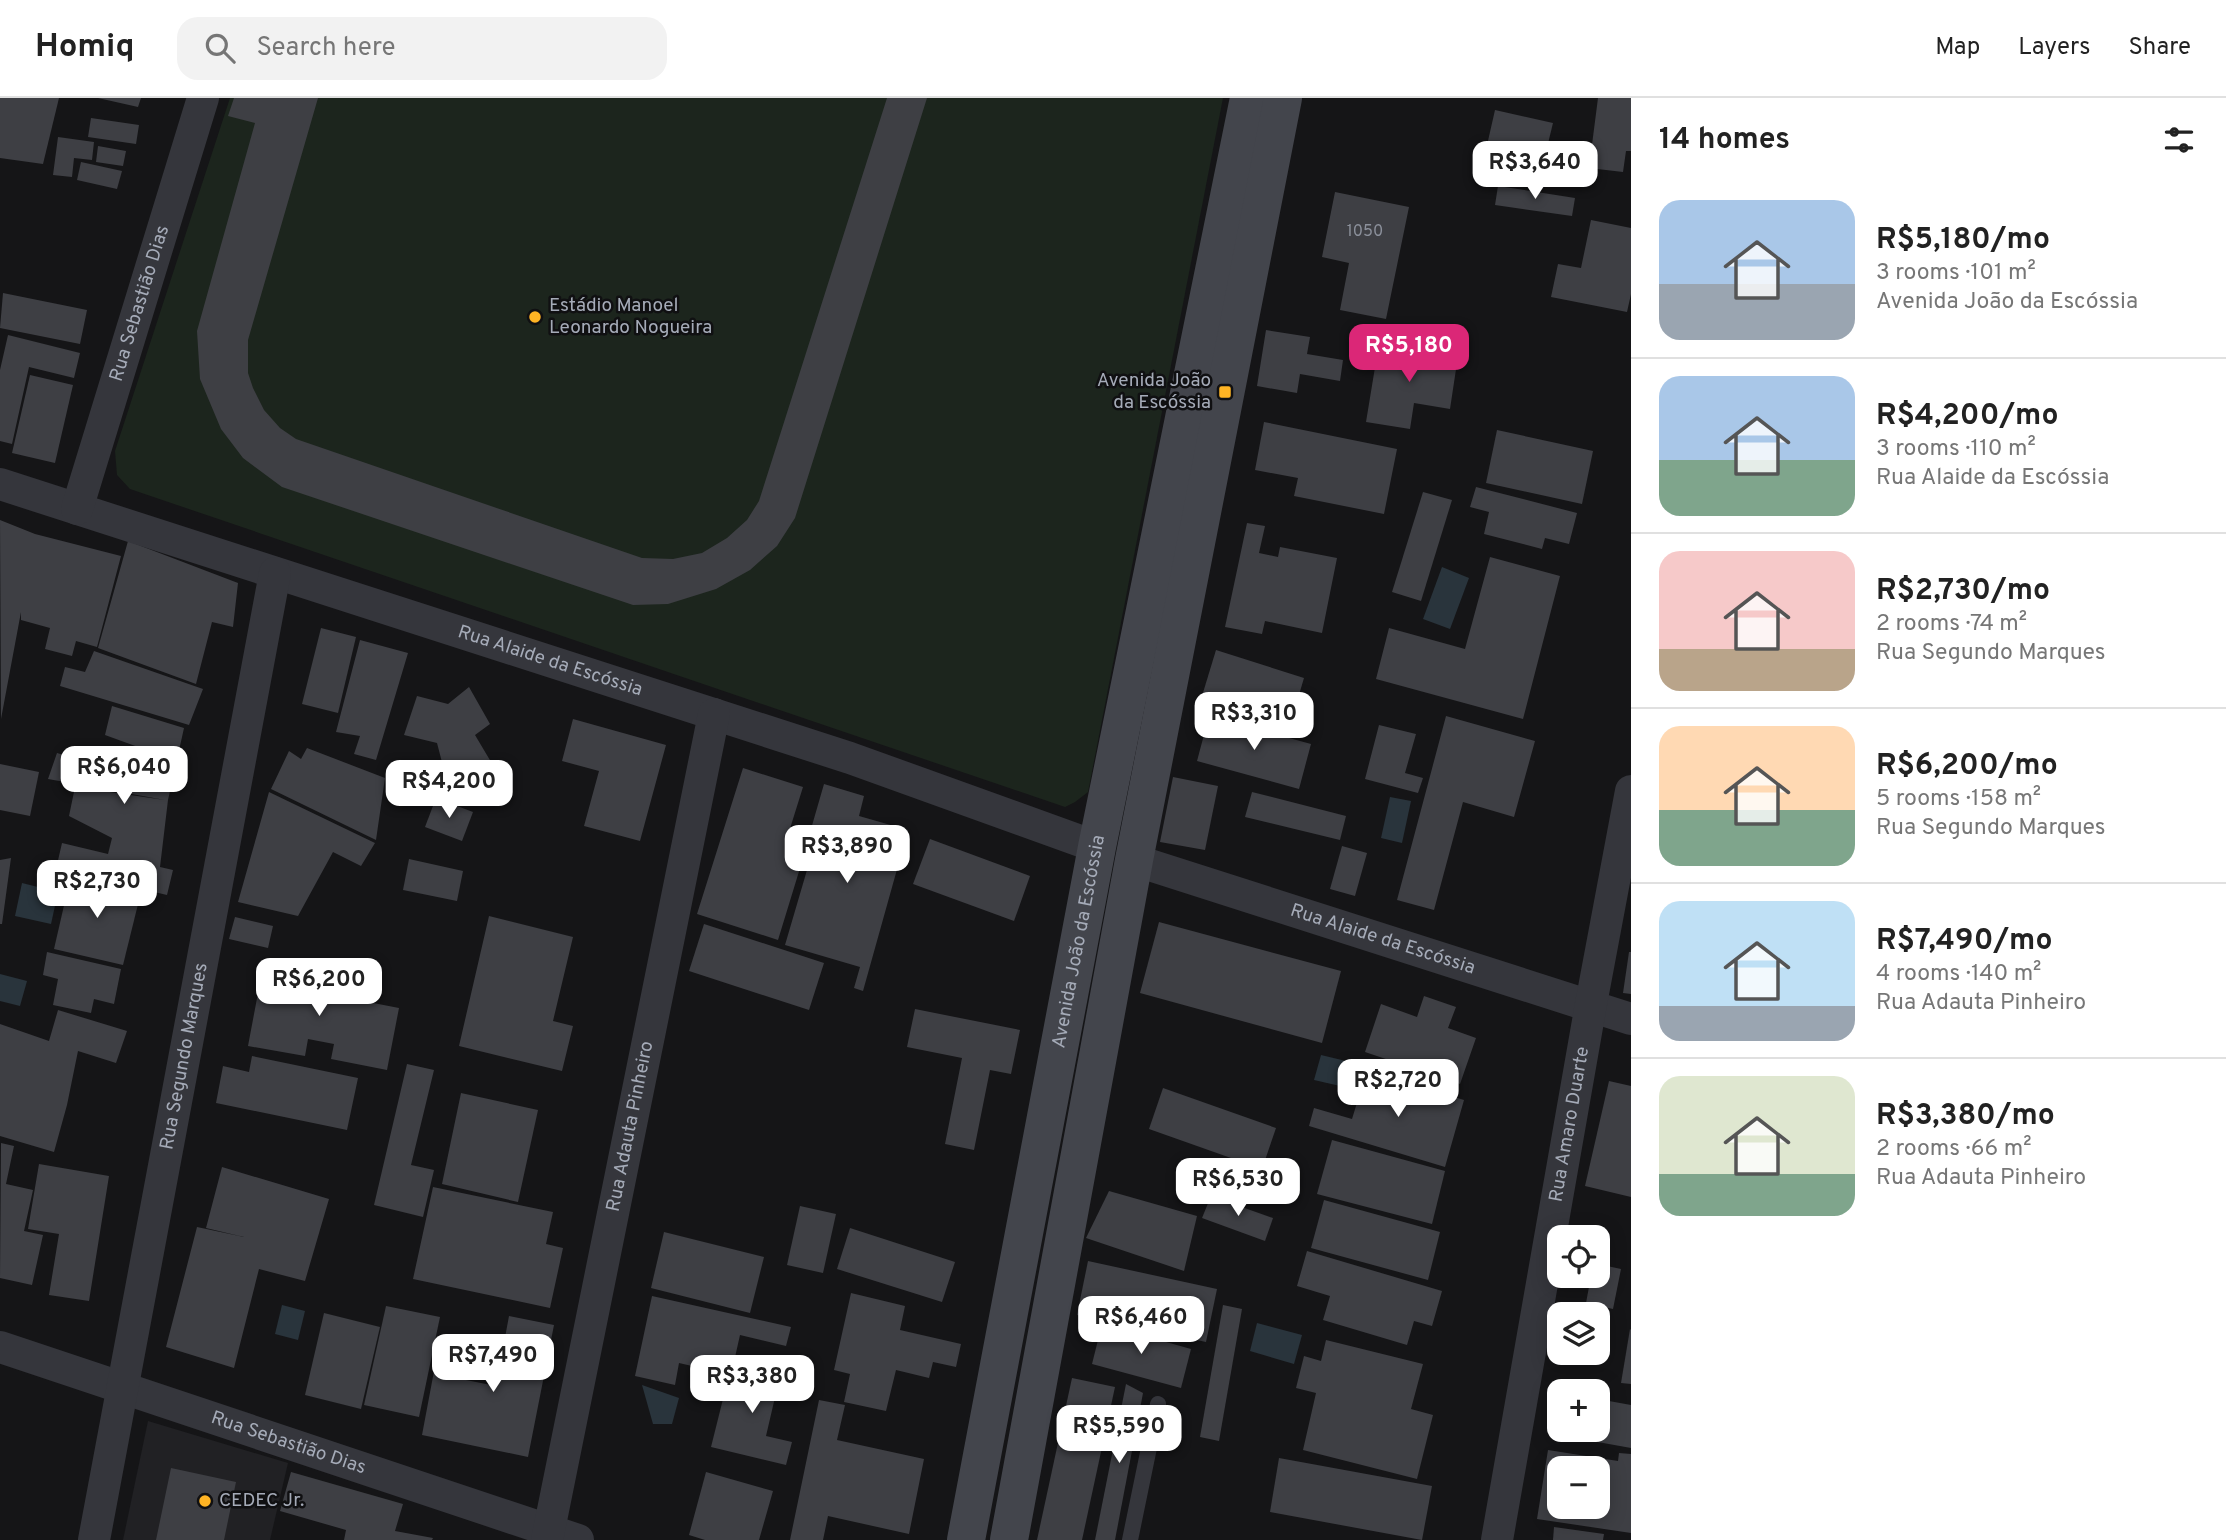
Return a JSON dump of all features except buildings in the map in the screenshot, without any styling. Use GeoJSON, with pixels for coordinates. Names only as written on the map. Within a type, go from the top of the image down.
{"type":"FeatureCollection","features":[{"type":"Feature","properties":{"kind":"main road","name":"Avenida João da Escóssia"},"geometry":{"type":"LineString","coordinates":[[966,1540],[1097,847],[1249,98]]}},
{"type":"Feature","properties":{"kind":"main road","name":"Avenida João da Escóssia"},"geometry":{"type":"LineString","coordinates":[[1009,1540],[1134,860],[1283,98]]}},
{"type":"Feature","properties":{"kind":"street","name":"Rua Sebastião Dias"},"geometry":{"type":"LineString","coordinates":[[78,509],[203,98]]}},
{"type":"Feature","properties":{"kind":"street","name":"Rua Alaide da Escóssia"},"geometry":{"type":"LineString","coordinates":[[0,484],[850,758],[1097,847]]}},
{"type":"Feature","properties":{"kind":"street","name":"Rua Segundo Marques"},"geometry":{"type":"LineString","coordinates":[[94,1540],[275,573]]}},
{"type":"Feature","properties":{"kind":"street","name":"Rua Adauta Pinheiro"},"geometry":{"type":"LineString","coordinates":[[548,1535],[714,714]]}},
{"type":"Feature","properties":{"kind":"street","name":"Rua Amaro Duarte"},"geometry":{"type":"LineString","coordinates":[[1497,1540],[1631,791]]}},
{"type":"Feature","properties":{"kind":"street","name":"Rua Alaide da Escóssia"},"geometry":{"type":"LineString","coordinates":[[1134,860],[1631,1019]]}},
{"type":"Feature","properties":{"kind":"street","name":"Rua Sebastião Dias"},"geometry":{"type":"LineString","coordinates":[[0,1347],[548,1535],[578,1540]]}},
{"type":"Feature","properties":{"kind":"lane"},"geometry":{"type":"LineString","coordinates":[[1130,1540],[1158,1404]]}},
{"type":"Feature","properties":{"kind":"shaded area"},"geometry":{"type":"Polygon","coordinates":[[[230,98],[1223,98],[1088,792],[1065,807],[130,489],[117,475],[115,451],[230,98]]]}},
{"type":"Feature","properties":{"kind":"shaded area"},"geometry":{"type":"Polygon","coordinates":[[[1442,567],[1469,578],[1450,629],[1423,619],[1442,567]]]}},
{"type":"Feature","properties":{"kind":"shaded area"},"geometry":{"type":"Polygon","coordinates":[[[1390,797],[1411,801],[1402,843],[1381,838],[1390,797]]]}},
{"type":"Feature","properties":{"kind":"shaded area"},"geometry":{"type":"Polygon","coordinates":[[[22,883],[58,892],[51,924],[15,916],[22,883]]]}},
{"type":"Feature","properties":{"kind":"shaded area"},"geometry":{"type":"Polygon","coordinates":[[[0,974],[27,981],[20,1006],[0,1001],[0,974]]]}},
{"type":"Feature","properties":{"kind":"shaded area"},"geometry":{"type":"Polygon","coordinates":[[[1321,1055],[1346,1061],[1340,1086],[1314,1080],[1321,1055]]]}},
{"type":"Feature","properties":{"kind":"shaded area"},"geometry":{"type":"Polygon","coordinates":[[[282,1305],[305,1311],[298,1340],[275,1334],[282,1305]]]}},
{"type":"Feature","properties":{"kind":"shaded area"},"geometry":{"type":"Polygon","coordinates":[[[1257,1323],[1302,1335],[1294,1364],[1250,1351],[1257,1323]]]}},
{"type":"Feature","properties":{"kind":"shaded area"},"geometry":{"type":"Polygon","coordinates":[[[642,1385],[679,1398],[672,1424],[653,1424],[642,1385]]]}},
{"type":"Feature","properties":{"kind":"shaded area","name":"CEDEC Jr."},"geometry":{"type":"Polygon","coordinates":[[[148,1421],[288,1463],[270,1540],[123,1540],[148,1421]]]}},
{"type":"Feature","properties":{"kind":"place","name":"Estádio Manoel Leonardo Nogueira"},"geometry":{"type":"Point","coordinates":[535,317]}},
{"type":"Feature","properties":{"kind":"place","name":"Avenida João da Escóssia"},"geometry":{"type":"Point","coordinates":[1225,392]}},
{"type":"Feature","properties":{"kind":"place","name":"CEDEC Jr."},"geometry":{"type":"Point","coordinates":[205,1501]}}]}
